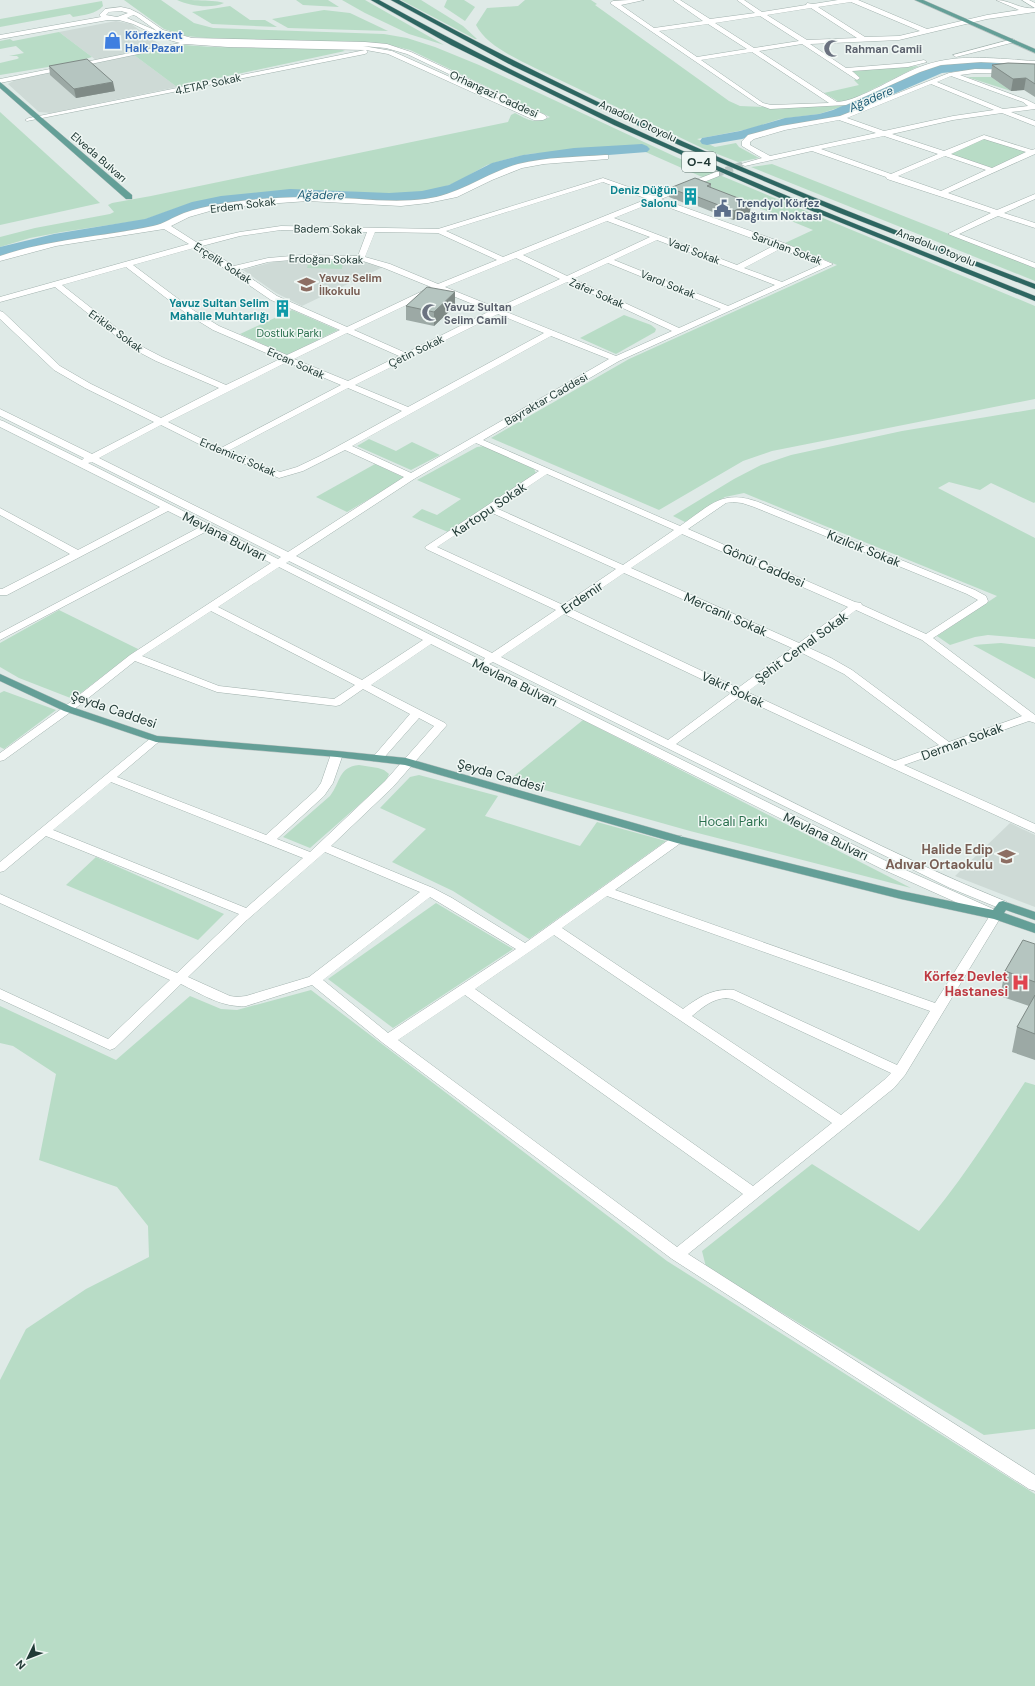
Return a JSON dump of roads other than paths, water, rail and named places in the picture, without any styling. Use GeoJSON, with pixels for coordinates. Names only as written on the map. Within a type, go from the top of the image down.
{"type":"FeatureCollection","features":[{"type":"Feature","properties":{"kind":"highway","name":"Anadolu Otoyolu"},"geometry":{"type":"LineString","coordinates":[[374,0],[434,34],[528,81],[709,166],[1035,299]]}},
{"type":"Feature","properties":{"kind":"highway","name":"Anadolu Otoyolu"},"geometry":{"type":"LineString","coordinates":[[394,0],[544,78],[672,139],[758,176],[1035,287]]}},
{"type":"Feature","properties":{"kind":"highway"},"geometry":{"type":"LineString","coordinates":[[869,232],[1035,303]]}},
{"type":"Feature","properties":{"kind":"highway"},"geometry":{"type":"LineString","coordinates":[[963,259],[1035,283]]}},
{"type":"Feature","properties":{"kind":"main road"},"geometry":{"type":"LineString","coordinates":[[918,0],[1035,51]]}},
{"type":"Feature","properties":{"kind":"main road"},"geometry":{"type":"LineString","coordinates":[[929,0],[1035,46]]}},
{"type":"Feature","properties":{"kind":"main road","name":"Elveda Bulvarı"},"geometry":{"type":"LineString","coordinates":[[0,84],[129,197],[119,200]]}},
{"type":"Feature","properties":{"kind":"main road"},"geometry":{"type":"LineString","coordinates":[[0,94],[41,131]]}},
{"type":"Feature","properties":{"kind":"main road","name":"Şeyda Caddesi"},"geometry":{"type":"LineString","coordinates":[[0,677],[68,709],[156,739],[337,754],[406,762],[678,839],[901,895],[999,910]]}},
{"type":"Feature","properties":{"kind":"main road","name":"Mevlana Bulvarı"},"geometry":{"type":"LineString","coordinates":[[999,910],[1035,916]]}},
{"type":"Feature","properties":{"kind":"main road","name":"Mevlana Bulvarı"},"geometry":{"type":"LineString","coordinates":[[999,910],[1035,929]]}},
{"type":"Feature","properties":{"kind":"street"},"geometry":{"type":"LineString","coordinates":[[608,0],[765,106],[837,105],[855,100],[907,75],[931,67],[958,61],[1035,62]]}},
{"type":"Feature","properties":{"kind":"street"},"geometry":{"type":"LineString","coordinates":[[614,4],[641,0]]}},
{"type":"Feature","properties":{"kind":"street"},"geometry":{"type":"LineString","coordinates":[[676,0],[837,105]]}},
{"type":"Feature","properties":{"kind":"street"},"geometry":{"type":"LineString","coordinates":[[740,0],[857,78]]}},
{"type":"Feature","properties":{"kind":"street"},"geometry":{"type":"LineString","coordinates":[[803,0],[865,40]]}},
{"type":"Feature","properties":{"kind":"street"},"geometry":{"type":"LineString","coordinates":[[654,30],[850,0]]}},
{"type":"Feature","properties":{"kind":"street"},"geometry":{"type":"LineString","coordinates":[[854,0],[927,32]]}},
{"type":"Feature","properties":{"kind":"street"},"geometry":{"type":"LineString","coordinates":[[999,0],[1035,15]]}},
{"type":"Feature","properties":{"kind":"street"},"geometry":{"type":"LineString","coordinates":[[1025,0],[1035,6]]}},
{"type":"Feature","properties":{"kind":"street","name":"Orhangazi Caddesi"},"geometry":{"type":"LineString","coordinates":[[123,3],[130,12],[138,15],[161,31],[192,40],[365,44],[385,46],[409,54],[543,116],[543,118],[536,119],[398,55],[378,49]]}},
{"type":"Feature","properties":{"kind":"street"},"geometry":{"type":"LineString","coordinates":[[0,33],[121,9],[130,12],[128,16],[119,18]]}},
{"type":"Feature","properties":{"kind":"street"},"geometry":{"type":"LineString","coordinates":[[696,59],[805,42],[899,38],[1002,14],[1035,10]]}},
{"type":"Feature","properties":{"kind":"street"},"geometry":{"type":"LineString","coordinates":[[0,37],[107,12],[119,18],[135,22],[164,37],[189,43],[378,49],[385,46]]}},
{"type":"Feature","properties":{"kind":"street"},"geometry":{"type":"LineString","coordinates":[[845,70],[920,63],[1013,42]]}},
{"type":"Feature","properties":{"kind":"street"},"geometry":{"type":"LineString","coordinates":[[0,81],[189,43]]}},
{"type":"Feature","properties":{"kind":"street"},"geometry":{"type":"LineString","coordinates":[[346,47],[351,50],[350,55]]}},
{"type":"Feature","properties":{"kind":"street","name":"4.ETAP Sokak"},"geometry":{"type":"LineString","coordinates":[[30,120],[378,49]]}},
{"type":"Feature","properties":{"kind":"street"},"geometry":{"type":"LineString","coordinates":[[920,63],[1025,101],[1035,107]]}},
{"type":"Feature","properties":{"kind":"street"},"geometry":{"type":"LineString","coordinates":[[769,159],[746,146],[746,141],[751,138],[784,128],[839,118],[931,82],[947,73],[976,71],[1035,72]]}},
{"type":"Feature","properties":{"kind":"street"},"geometry":{"type":"LineString","coordinates":[[931,82],[1035,124]]}},
{"type":"Feature","properties":{"kind":"street"},"geometry":{"type":"LineString","coordinates":[[745,164],[971,115],[1035,107]]}},
{"type":"Feature","properties":{"kind":"street"},"geometry":{"type":"LineString","coordinates":[[839,118],[882,134],[992,170]]}},
{"type":"Feature","properties":{"kind":"street"},"geometry":{"type":"LineString","coordinates":[[890,177],[984,136],[1034,152]]}},
{"type":"Feature","properties":{"kind":"street"},"geometry":{"type":"LineString","coordinates":[[813,149],[890,177],[1035,226]]}},
{"type":"Feature","properties":{"kind":"street"},"geometry":{"type":"LineString","coordinates":[[940,194],[1034,152]]}},
{"type":"Feature","properties":{"kind":"street","name":"Erdem Sokak"},"geometry":{"type":"LineString","coordinates":[[0,259],[22,251],[48,245],[96,236],[142,231],[165,226],[186,214],[217,207],[308,199],[401,204],[428,201],[454,195],[489,178],[520,166],[544,162],[605,157]]}},
{"type":"Feature","properties":{"kind":"street"},"geometry":{"type":"LineString","coordinates":[[82,463],[226,388],[437,287],[716,174]]}},
{"type":"Feature","properties":{"kind":"street","name":"Badem Sokak"},"geometry":{"type":"LineString","coordinates":[[0,299],[240,234],[281,228],[439,231],[604,180],[655,198]]}},
{"type":"Feature","properties":{"kind":"street","name":"Saruhan Sokak"},"geometry":{"type":"LineString","coordinates":[[655,198],[829,264]]}},
{"type":"Feature","properties":{"kind":"street"},"geometry":{"type":"LineString","coordinates":[[1033,199],[952,234],[1035,266]]}},
{"type":"Feature","properties":{"kind":"street","name":"Vadi Sokak"},"geometry":{"type":"LineString","coordinates":[[607,218],[782,285]]}},
{"type":"Feature","properties":{"kind":"street","name":"Erçelik Sokak"},"geometry":{"type":"LineString","coordinates":[[165,226],[233,269],[274,298],[346,331],[406,356]]}},
{"type":"Feature","properties":{"kind":"street"},"geometry":{"type":"LineString","coordinates":[[361,258],[372,230]]}},
{"type":"Feature","properties":{"kind":"street"},"geometry":{"type":"LineString","coordinates":[[439,231],[503,260]]}},
{"type":"Feature","properties":{"kind":"street","name":"Çetin Sokak"},"geometry":{"type":"LineString","coordinates":[[220,451],[347,385],[497,311],[658,237]]}},
{"type":"Feature","properties":{"kind":"street"},"geometry":{"type":"LineString","coordinates":[[737,268],[781,245]]}},
{"type":"Feature","properties":{"kind":"street","name":"Zafer Sokak"},"geometry":{"type":"LineString","coordinates":[[516,255],[679,331]]}},
{"type":"Feature","properties":{"kind":"street","name":"Erdoğan Sokak"},"geometry":{"type":"LineString","coordinates":[[233,269],[268,260],[290,257],[361,258],[378,263],[616,359]]}},
{"type":"Feature","properties":{"kind":"street","name":"Varol Sokak"},"geometry":{"type":"LineString","coordinates":[[608,260],[728,309]]}},
{"type":"Feature","properties":{"kind":"street","name":"Bayraktar Caddesi"},"geometry":{"type":"LineString","coordinates":[[0,758],[68,709],[134,657],[412,477],[616,359],[829,264]]}},
{"type":"Feature","properties":{"kind":"street","name":"Ercan Sokak"},"geometry":{"type":"LineString","coordinates":[[128,265],[216,328],[409,411]]}},
{"type":"Feature","properties":{"kind":"street","name":"Erikler Sokak"},"geometry":{"type":"LineString","coordinates":[[56,284],[134,346],[159,359],[226,388]]}},
{"type":"Feature","properties":{"kind":"street","name":"Erdemirci Sokak"},"geometry":{"type":"LineString","coordinates":[[0,314],[56,368],[88,386],[220,451],[279,475],[290,474],[345,446],[551,332]]}},
{"type":"Feature","properties":{"kind":"street","name":"Mevlana Bulvarı"},"geometry":{"type":"LineString","coordinates":[[0,412],[288,557],[882,851],[954,885],[999,910]]}},
{"type":"Feature","properties":{"kind":"street","name":"Mevlana Bulvarı"},"geometry":{"type":"LineString","coordinates":[[0,423],[886,866],[937,890],[999,910]]}},
{"type":"Feature","properties":{"kind":"street","name":"Gönül Caddesi"},"geometry":{"type":"LineString","coordinates":[[476,440],[857,605],[926,638],[1033,718]]}},
{"type":"Feature","properties":{"kind":"street"},"geometry":{"type":"LineString","coordinates":[[345,446],[412,477]]}},
{"type":"Feature","properties":{"kind":"street","name":"Kartopu Sokak"},"geometry":{"type":"LineString","coordinates":[[430,547],[547,470]]}},
{"type":"Feature","properties":{"kind":"street","name":"Kızılcık Sokak"},"geometry":{"type":"LineString","coordinates":[[683,529],[723,501],[733,499],[740,500],[762,507],[921,571],[982,598],[983,601],[926,638]]}},
{"type":"Feature","properties":{"kind":"street"},"geometry":{"type":"LineString","coordinates":[[0,592],[3,594],[168,507]]}},
{"type":"Feature","properties":{"kind":"street","name":"Mercanlı Sokak"},"geometry":{"type":"LineString","coordinates":[[489,508],[800,648],[848,672],[947,746]]}},
{"type":"Feature","properties":{"kind":"street"},"geometry":{"type":"LineString","coordinates":[[0,511],[78,554]]}},
{"type":"Feature","properties":{"kind":"street"},"geometry":{"type":"LineString","coordinates":[[0,636],[207,527]]}},
{"type":"Feature","properties":{"kind":"street","name":"Erdemir"},"geometry":{"type":"LineString","coordinates":[[482,665],[683,529]]}},
{"type":"Feature","properties":{"kind":"street","name":"Vakıf Sokak"},"geometry":{"type":"LineString","coordinates":[[430,547],[894,765],[1035,829]]}},
{"type":"Feature","properties":{"kind":"street","name":"Şehit Cemal Sokak"},"geometry":{"type":"LineString","coordinates":[[668,745],[857,605]]}},
{"type":"Feature","properties":{"kind":"street"},"geometry":{"type":"LineString","coordinates":[[0,994],[110,1045],[248,914],[323,848],[388,784],[406,762],[441,725],[211,607]]}},
{"type":"Feature","properties":{"kind":"street"},"geometry":{"type":"LineString","coordinates":[[134,657],[202,684],[229,691],[336,703],[431,639]]}},
{"type":"Feature","properties":{"kind":"street"},"geometry":{"type":"LineString","coordinates":[[377,759],[417,713]]}},
{"type":"Feature","properties":{"kind":"street","name":"Derman Sokak"},"geometry":{"type":"LineString","coordinates":[[894,765],[1033,718]]}},
{"type":"Feature","properties":{"kind":"street"},"geometry":{"type":"LineString","coordinates":[[0,868],[156,739]]}},
{"type":"Feature","properties":{"kind":"street"},"geometry":{"type":"LineString","coordinates":[[268,840],[320,793],[327,783],[337,754]]}},
{"type":"Feature","properties":{"kind":"street"},"geometry":{"type":"LineString","coordinates":[[110,778],[312,857]]}},
{"type":"Feature","properties":{"kind":"street"},"geometry":{"type":"LineString","coordinates":[[46,831],[248,914]]}},
{"type":"Feature","properties":{"kind":"street"},"geometry":{"type":"LineString","coordinates":[[388,1040],[525,950],[678,839]]}},
{"type":"Feature","properties":{"kind":"street"},"geometry":{"type":"LineString","coordinates":[[323,848],[429,891],[448,901],[525,950]]}},
{"type":"Feature","properties":{"kind":"street"},"geometry":{"type":"LineString","coordinates":[[0,898],[228,1000],[237,1002],[246,1001],[314,980],[429,891]]}},
{"type":"Feature","properties":{"kind":"street"},"geometry":{"type":"LineString","coordinates":[[606,891],[938,1009]]}},
{"type":"Feature","properties":{"kind":"street"},"geometry":{"type":"LineString","coordinates":[[677,1255],[889,1084],[900,1072],[999,910]]}},
{"type":"Feature","properties":{"kind":"street"},"geometry":{"type":"LineString","coordinates":[[554,929],[841,1122]]}},
{"type":"Feature","properties":{"kind":"street"},"geometry":{"type":"LineString","coordinates":[[314,980],[388,1040],[677,1255],[1035,1484]]}},
{"type":"Feature","properties":{"kind":"street"},"geometry":{"type":"LineString","coordinates":[[466,989],[754,1194]]}},
{"type":"Feature","properties":{"kind":"street"},"geometry":{"type":"LineString","coordinates":[[684,1015],[708,997],[717,994],[734,995],[900,1072]]}},
{"type":"Feature","properties":{"kind":"waterway","name":"Ağadere"},"geometry":{"type":"LineString","coordinates":[[707,141],[742,135],[785,122],[819,118],[838,113],[939,69],[972,66],[1035,68]]}},
{"type":"Feature","properties":{"kind":"waterway","name":"Ağadere"},"geometry":{"type":"LineString","coordinates":[[0,252],[54,238],[145,224],[198,205],[221,201],[290,194],[323,194],[389,198],[422,196],[435,194],[454,188],[498,166],[523,159],[557,154],[642,149]]}},
{"type":"Feature","properties":{"kind":"tunnel"},"geometry":{"type":"LineString","coordinates":[[716,174],[745,164]]}},
{"type":"Feature","properties":{"kind":"place","name":"Körfezkent Halk Pazarı"},"geometry":{"type":"Point","coordinates":[112,41]}},
{"type":"Feature","properties":{"kind":"place","name":"Rahman Camii"},"geometry":{"type":"Point","coordinates":[832,49]}},
{"type":"Feature","properties":{"kind":"place","name":"Deniz Düğün Salonu"},"geometry":{"type":"Point","coordinates":[690,196]}},
{"type":"Feature","properties":{"kind":"place","name":"Trendyol Körfez Dağıtım Noktası"},"geometry":{"type":"Point","coordinates":[723,209]}},
{"type":"Feature","properties":{"kind":"place","name":"Yavuz Selim İlkokulu"},"geometry":{"type":"Point","coordinates":[306,284]}},
{"type":"Feature","properties":{"kind":"place","name":"Yavuz Sultan Selim Mahalle Muhtarlığı"},"geometry":{"type":"Point","coordinates":[282,309]}},
{"type":"Feature","properties":{"kind":"place","name":"Yavuz Sultan Selim Camii"},"geometry":{"type":"Point","coordinates":[431,313]}},
{"type":"Feature","properties":{"kind":"place","name":"Halide Edip Adıvar Ortaokulu"},"geometry":{"type":"Point","coordinates":[1006,856]}},
{"type":"Feature","properties":{"kind":"place","name":"Körfez Devlet Hastanesi"},"geometry":{"type":"Point","coordinates":[1021,983]}},
{"type":"Feature","properties":{"kind":"park label","name":"Dostluk Parkı"},"geometry":{"type":"Point","coordinates":[289,333]}},
{"type":"Feature","properties":{"kind":"park label","name":"Hocalı Parkı"},"geometry":{"type":"Point","coordinates":[733,821]}}]}
